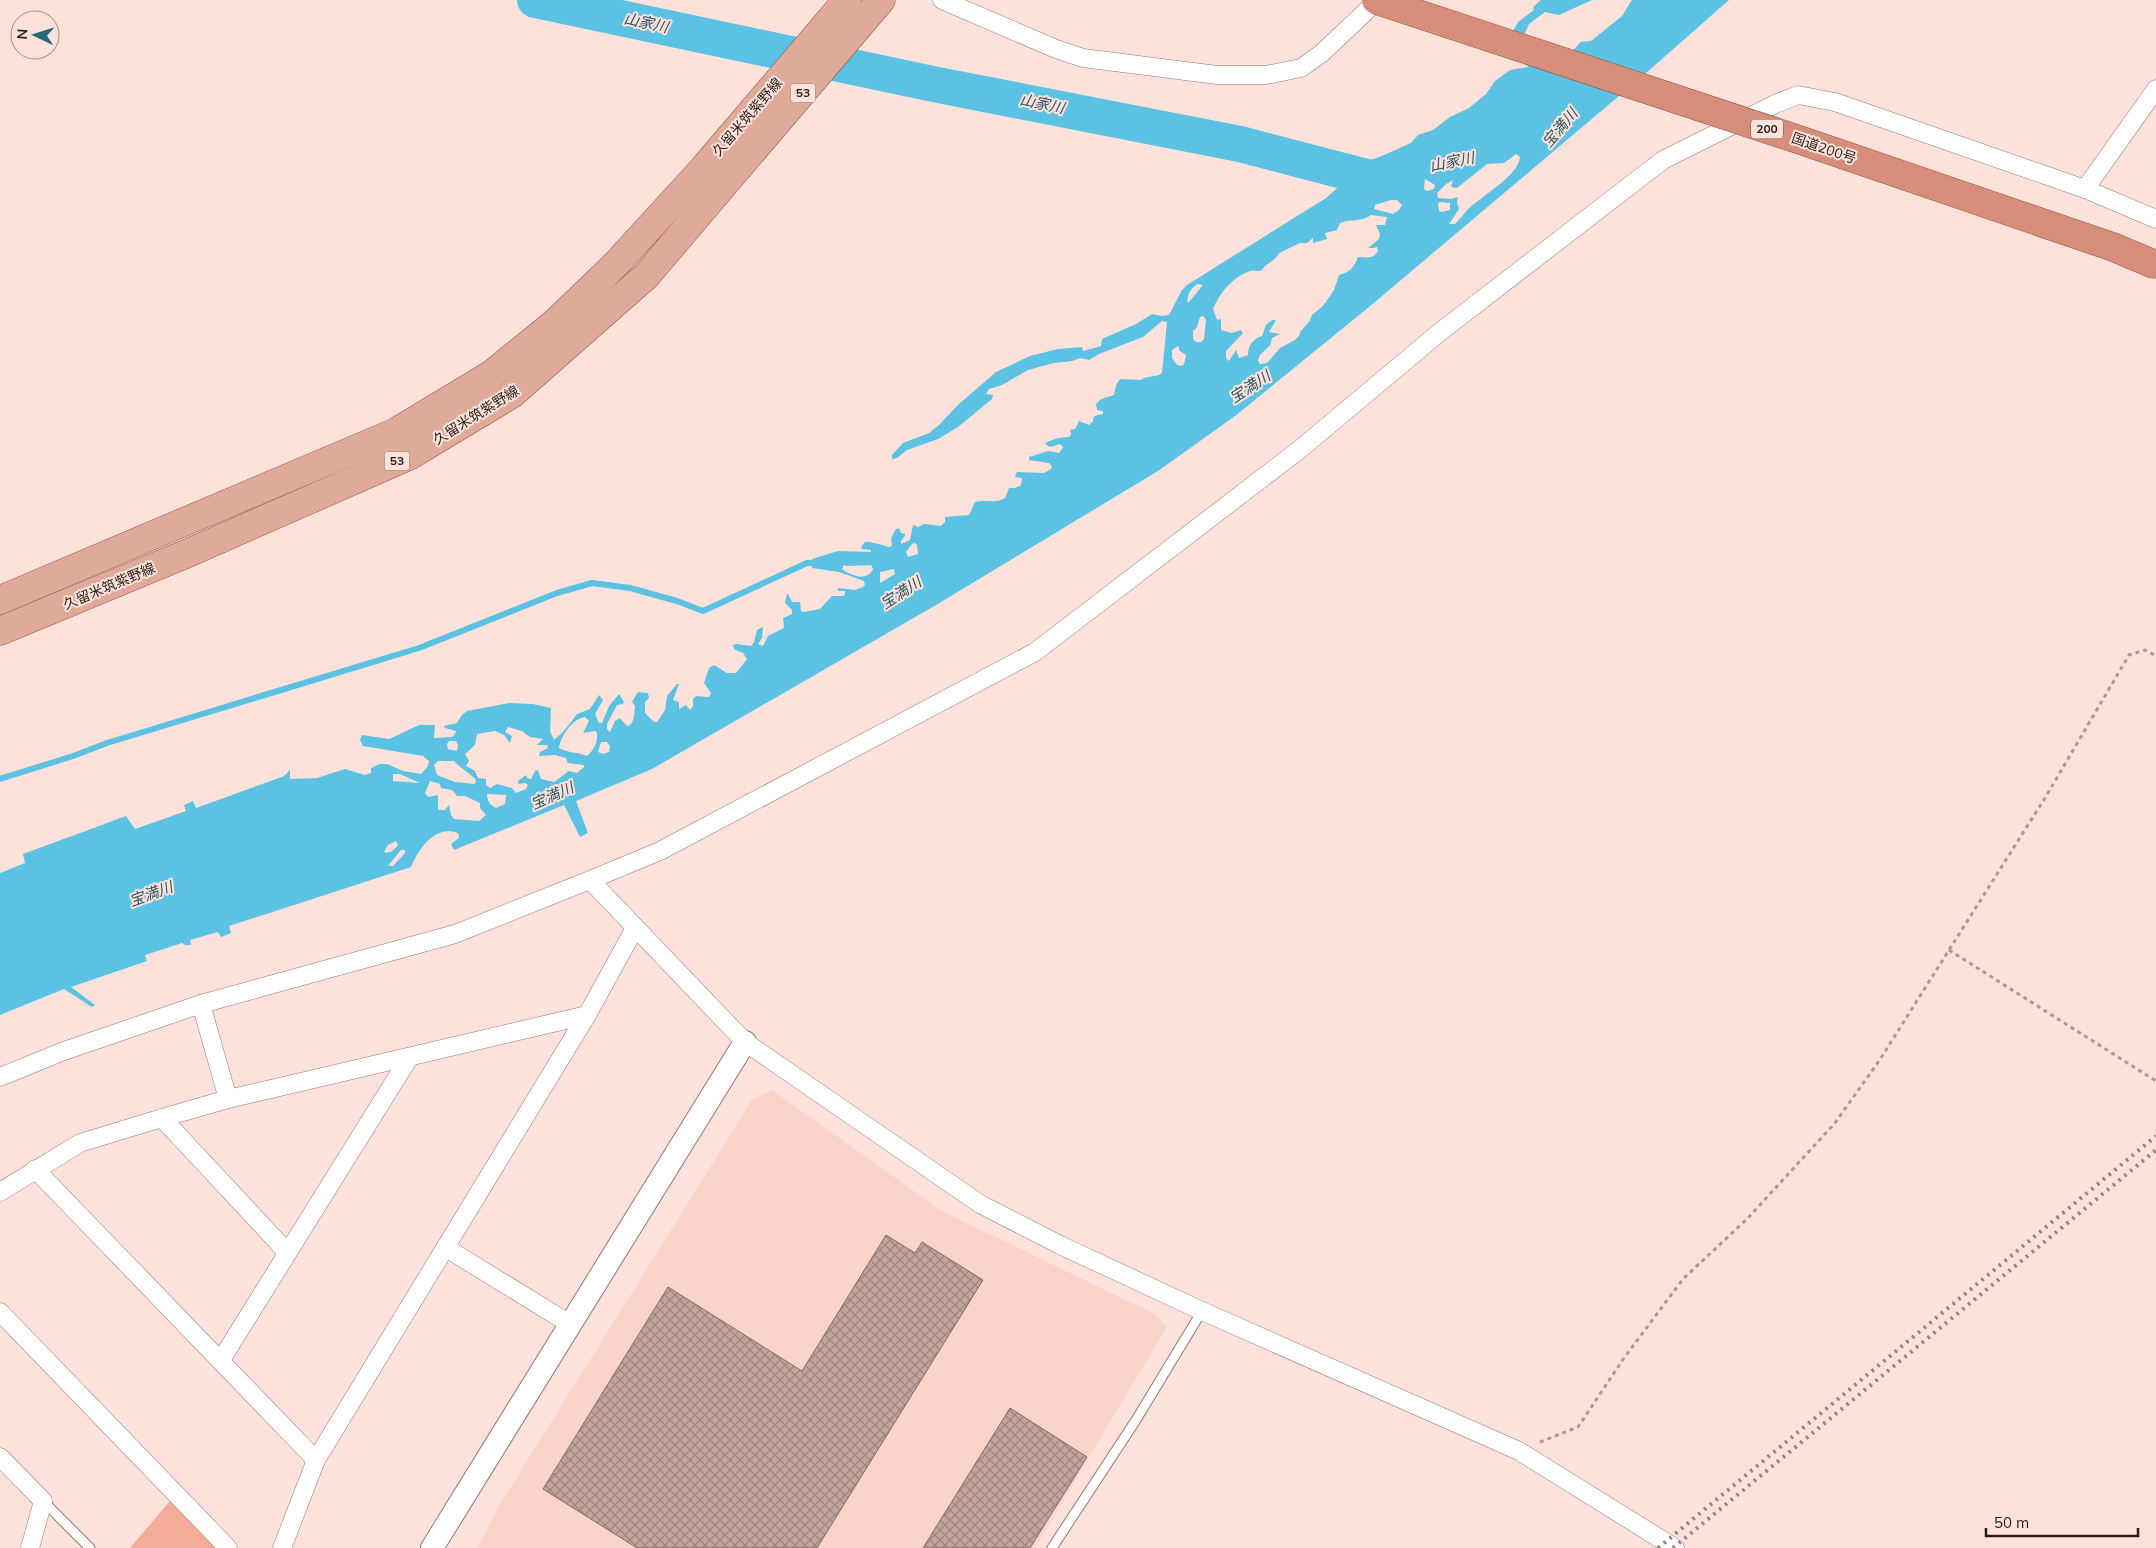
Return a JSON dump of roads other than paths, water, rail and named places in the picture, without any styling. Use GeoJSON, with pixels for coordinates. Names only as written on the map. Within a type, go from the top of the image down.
{"type":"FeatureCollection","features":[{"type":"Feature","properties":{"kind":"highway","name":"国道200号"},"geometry":{"type":"LineString","coordinates":[[1377,0],[1797,138],[2113,247],[2156,265]]}},
{"type":"Feature","properties":{"kind":"main road","name":"久留米筑紫野線"},"geometry":{"type":"LineString","coordinates":[[0,600],[396,432],[492,374],[557,321],[616,264],[703,169],[847,0]]}},
{"type":"Feature","properties":{"kind":"main road","name":"久留米筑紫野線"},"geometry":{"type":"LineString","coordinates":[[0,631],[188,553],[409,456],[512,394],[581,336],[646,276],[882,0]]}},
{"type":"Feature","properties":{"kind":"street"},"geometry":{"type":"LineString","coordinates":[[942,0],[1056,49],[1083,58],[1227,75],[1266,75],[1301,68],[1322,53],[1377,0]]}},
{"type":"Feature","properties":{"kind":"street"},"geometry":{"type":"LineString","coordinates":[[2085,189],[2156,89]]}},
{"type":"Feature","properties":{"kind":"street"},"geometry":{"type":"LineString","coordinates":[[0,1077],[64,1051],[201,1004],[455,934],[590,880],[660,851],[1035,652],[1292,456],[1440,332],[1663,160],[1775,104],[1798,95],[1835,102],[2085,189],[2156,219]]}},
{"type":"Feature","properties":{"kind":"street"},"geometry":{"type":"LineString","coordinates":[[590,880],[746,1042],[980,1204],[1060,1245],[1202,1311],[1519,1451],[1675,1548]]}},
{"type":"Feature","properties":{"kind":"street"},"geometry":{"type":"LineString","coordinates":[[282,1548],[316,1460],[587,1015],[635,928]]}},
{"type":"Feature","properties":{"kind":"street"},"geometry":{"type":"LineString","coordinates":[[201,1004],[228,1099]]}},
{"type":"Feature","properties":{"kind":"street"},"geometry":{"type":"LineString","coordinates":[[0,1192],[80,1143],[162,1118],[228,1099],[587,1015]]}},
{"type":"Feature","properties":{"kind":"street"},"geometry":{"type":"LineString","coordinates":[[432,1548],[746,1042]]}},
{"type":"Feature","properties":{"kind":"street"},"geometry":{"type":"LineString","coordinates":[[221,1360],[409,1058]]}},
{"type":"Feature","properties":{"kind":"street"},"geometry":{"type":"LineString","coordinates":[[162,1118],[287,1252]]}},
{"type":"Feature","properties":{"kind":"street"},"geometry":{"type":"LineString","coordinates":[[35,1169],[316,1460]]}},
{"type":"Feature","properties":{"kind":"street"},"geometry":{"type":"LineString","coordinates":[[446,1248],[570,1324]]}},
{"type":"Feature","properties":{"kind":"street"},"geometry":{"type":"LineString","coordinates":[[0,1312],[228,1548]]}},
{"type":"Feature","properties":{"kind":"street"},"geometry":{"type":"LineString","coordinates":[[0,1457],[43,1501],[30,1548]]}},
{"type":"Feature","properties":{"kind":"lane"},"geometry":{"type":"LineString","coordinates":[[1052,1548],[1136,1420],[1202,1311]]}},
{"type":"Feature","properties":{"kind":"lane"},"geometry":{"type":"LineString","coordinates":[[43,1501],[90,1548]]}},
{"type":"Feature","properties":{"kind":"water"},"geometry":{"type":"Polygon","coordinates":[[[1541,0],[1592,0],[1559,15],[1545,12],[1529,24],[1524,35],[1513,31],[1518,22],[1534,10],[1533,7],[1541,0]]]}},
{"type":"Feature","properties":{"kind":"water","name":"宝満川"},"geometry":{"type":"Polygon","coordinates":[[[1632,0],[1729,0],[1645,74],[1369,307],[1235,416],[1158,471],[936,605],[652,769],[576,801],[588,833],[580,837],[564,805],[454,850],[451,844],[459,838],[458,833],[442,832],[435,835],[423,846],[411,867],[229,926],[231,933],[221,937],[218,932],[190,940],[191,945],[182,943],[145,955],[147,961],[71,987],[95,1005],[92,1007],[64,989],[0,1015],[0,873],[25,863],[23,854],[126,816],[135,829],[186,811],[184,805],[193,801],[196,808],[284,776],[290,770],[290,779],[317,778],[345,769],[365,775],[371,773],[371,768],[379,764],[387,764],[403,771],[421,774],[428,766],[429,761],[423,756],[363,746],[360,740],[362,735],[389,739],[419,725],[435,725],[434,738],[452,737],[456,731],[444,726],[457,723],[467,711],[509,703],[533,704],[551,708],[550,731],[554,740],[564,731],[577,714],[590,709],[599,695],[603,700],[595,714],[599,723],[602,723],[609,706],[619,694],[624,702],[617,705],[607,724],[607,729],[610,732],[615,721],[620,718],[627,726],[630,725],[634,718],[635,706],[632,702],[638,692],[648,693],[649,698],[645,702],[645,713],[654,722],[657,722],[665,710],[667,696],[677,684],[679,684],[673,700],[679,702],[679,709],[686,705],[690,710],[693,706],[693,699],[696,696],[709,697],[711,693],[704,683],[709,668],[714,665],[727,673],[736,673],[747,659],[743,653],[734,649],[733,645],[751,646],[757,630],[763,627],[762,638],[758,644],[763,646],[768,636],[784,628],[783,618],[792,614],[792,610],[785,603],[787,594],[792,602],[800,602],[801,611],[804,612],[820,609],[832,596],[843,596],[845,591],[838,591],[838,588],[855,590],[865,585],[864,581],[839,572],[812,568],[812,559],[838,551],[871,552],[871,550],[862,549],[861,547],[865,542],[890,547],[892,545],[891,538],[896,529],[899,528],[901,533],[905,534],[901,544],[910,540],[913,525],[918,527],[924,524],[941,526],[945,522],[945,517],[969,515],[975,502],[1002,500],[1005,498],[1009,488],[1021,485],[1022,478],[1015,477],[1017,472],[1044,473],[1051,469],[1052,466],[1049,463],[1029,460],[1029,457],[1048,451],[1059,453],[1063,447],[1060,444],[1050,447],[1045,444],[1058,438],[1069,437],[1071,435],[1070,430],[1075,429],[1079,421],[1089,425],[1093,421],[1094,416],[1103,414],[1103,411],[1097,410],[1096,404],[1101,399],[1114,395],[1116,385],[1120,379],[1141,380],[1162,373],[1167,322],[1162,321],[1143,337],[1099,354],[1089,360],[1080,358],[1028,370],[1002,385],[989,389],[986,394],[993,395],[992,399],[958,427],[938,439],[907,450],[897,458],[892,459],[892,455],[903,443],[929,433],[996,372],[1030,356],[1058,349],[1082,347],[1083,351],[1101,346],[1102,339],[1136,324],[1152,314],[1169,315],[1182,290],[1187,285],[1326,198],[1368,162],[1411,143],[1418,135],[1433,130],[1450,117],[1469,108],[1486,94],[1495,81],[1510,70],[1527,67],[1551,53],[1572,51],[1581,42],[1591,41],[1622,16],[1632,0]],[[1516,154],[1504,163],[1487,164],[1457,188],[1451,187],[1453,180],[1437,193],[1438,198],[1451,199],[1458,197],[1459,209],[1449,224],[1455,224],[1468,209],[1507,178],[1518,164],[1520,157],[1516,154]],[[1425,179],[1424,189],[1427,191],[1434,189],[1435,185],[1425,179]],[[1397,200],[1375,205],[1374,209],[1393,214],[1402,205],[1397,200]],[[1438,203],[1439,211],[1450,210],[1450,203],[1438,203]],[[1371,215],[1360,220],[1340,223],[1337,230],[1325,233],[1327,239],[1313,243],[1313,238],[1307,243],[1300,243],[1279,253],[1262,270],[1250,271],[1238,277],[1228,286],[1219,297],[1213,309],[1217,320],[1221,319],[1221,330],[1232,333],[1241,330],[1243,333],[1226,351],[1226,358],[1229,361],[1236,350],[1239,358],[1248,355],[1252,343],[1262,336],[1266,325],[1272,320],[1276,320],[1269,332],[1280,334],[1272,338],[1270,345],[1260,355],[1258,360],[1260,364],[1267,363],[1280,348],[1299,336],[1312,315],[1323,306],[1334,290],[1339,275],[1351,269],[1358,257],[1370,257],[1376,254],[1378,251],[1377,247],[1368,248],[1379,239],[1380,234],[1376,225],[1385,225],[1387,217],[1371,215]],[[1198,284],[1190,292],[1188,303],[1203,285],[1198,284]],[[1203,316],[1200,317],[1197,327],[1193,331],[1193,339],[1196,342],[1201,342],[1204,339],[1206,320],[1203,316]],[[1178,346],[1172,350],[1172,358],[1177,365],[1182,366],[1184,364],[1186,355],[1180,351],[1178,346]],[[915,543],[906,552],[908,557],[918,554],[915,543]],[[856,561],[852,565],[844,565],[842,569],[855,576],[863,577],[873,569],[870,563],[856,561]],[[894,569],[880,572],[880,583],[895,574],[894,569]],[[585,717],[580,718],[562,738],[559,748],[587,756],[595,746],[597,733],[595,731],[583,733],[589,721],[585,717]],[[508,727],[505,732],[512,736],[510,743],[504,735],[495,731],[477,734],[475,745],[465,754],[469,761],[466,766],[475,771],[478,778],[486,779],[486,785],[490,788],[497,784],[512,788],[516,793],[526,789],[528,785],[525,783],[518,784],[518,781],[526,775],[527,778],[531,779],[535,771],[538,770],[541,779],[554,782],[569,771],[577,773],[584,767],[584,765],[568,763],[566,758],[555,755],[539,756],[540,752],[548,748],[547,745],[537,745],[543,739],[530,737],[522,731],[508,727]],[[449,741],[447,744],[448,749],[457,751],[458,745],[456,741],[449,741]],[[601,742],[598,752],[603,754],[609,752],[610,746],[607,742],[601,742]],[[438,761],[434,765],[437,775],[455,782],[475,784],[476,780],[454,761],[438,761]],[[393,774],[393,781],[420,783],[400,774],[393,774]],[[430,781],[425,793],[428,797],[438,795],[438,810],[445,810],[449,805],[454,819],[479,821],[486,815],[480,808],[480,803],[465,796],[457,796],[452,790],[441,788],[440,784],[430,781]],[[487,794],[489,802],[496,808],[505,804],[506,795],[487,794]],[[396,841],[388,845],[384,852],[388,852],[398,845],[396,841]],[[401,850],[388,866],[393,866],[405,853],[405,850],[401,850]]]}},
{"type":"Feature","properties":{"kind":"waterway","name":"山家川"},"geometry":{"type":"LineString","coordinates":[[535,0],[938,85],[1240,144],[1370,178],[1402,172]]}},
{"type":"Feature","properties":{"kind":"waterway"},"geometry":{"type":"LineString","coordinates":[[847,563],[875,562]]}},
{"type":"Feature","properties":{"kind":"waterway"},"geometry":{"type":"LineString","coordinates":[[0,779],[107,743],[419,648],[557,593],[592,583],[630,588],[677,601],[703,611],[807,563],[820,563]]}},
{"type":"Feature","properties":{"kind":"railway"},"geometry":{"type":"LineString","coordinates":[[1658,1548],[2156,1136]]}},
{"type":"Feature","properties":{"kind":"railway"},"geometry":{"type":"LineString","coordinates":[[1673,1548],[2156,1150]]}}]}
